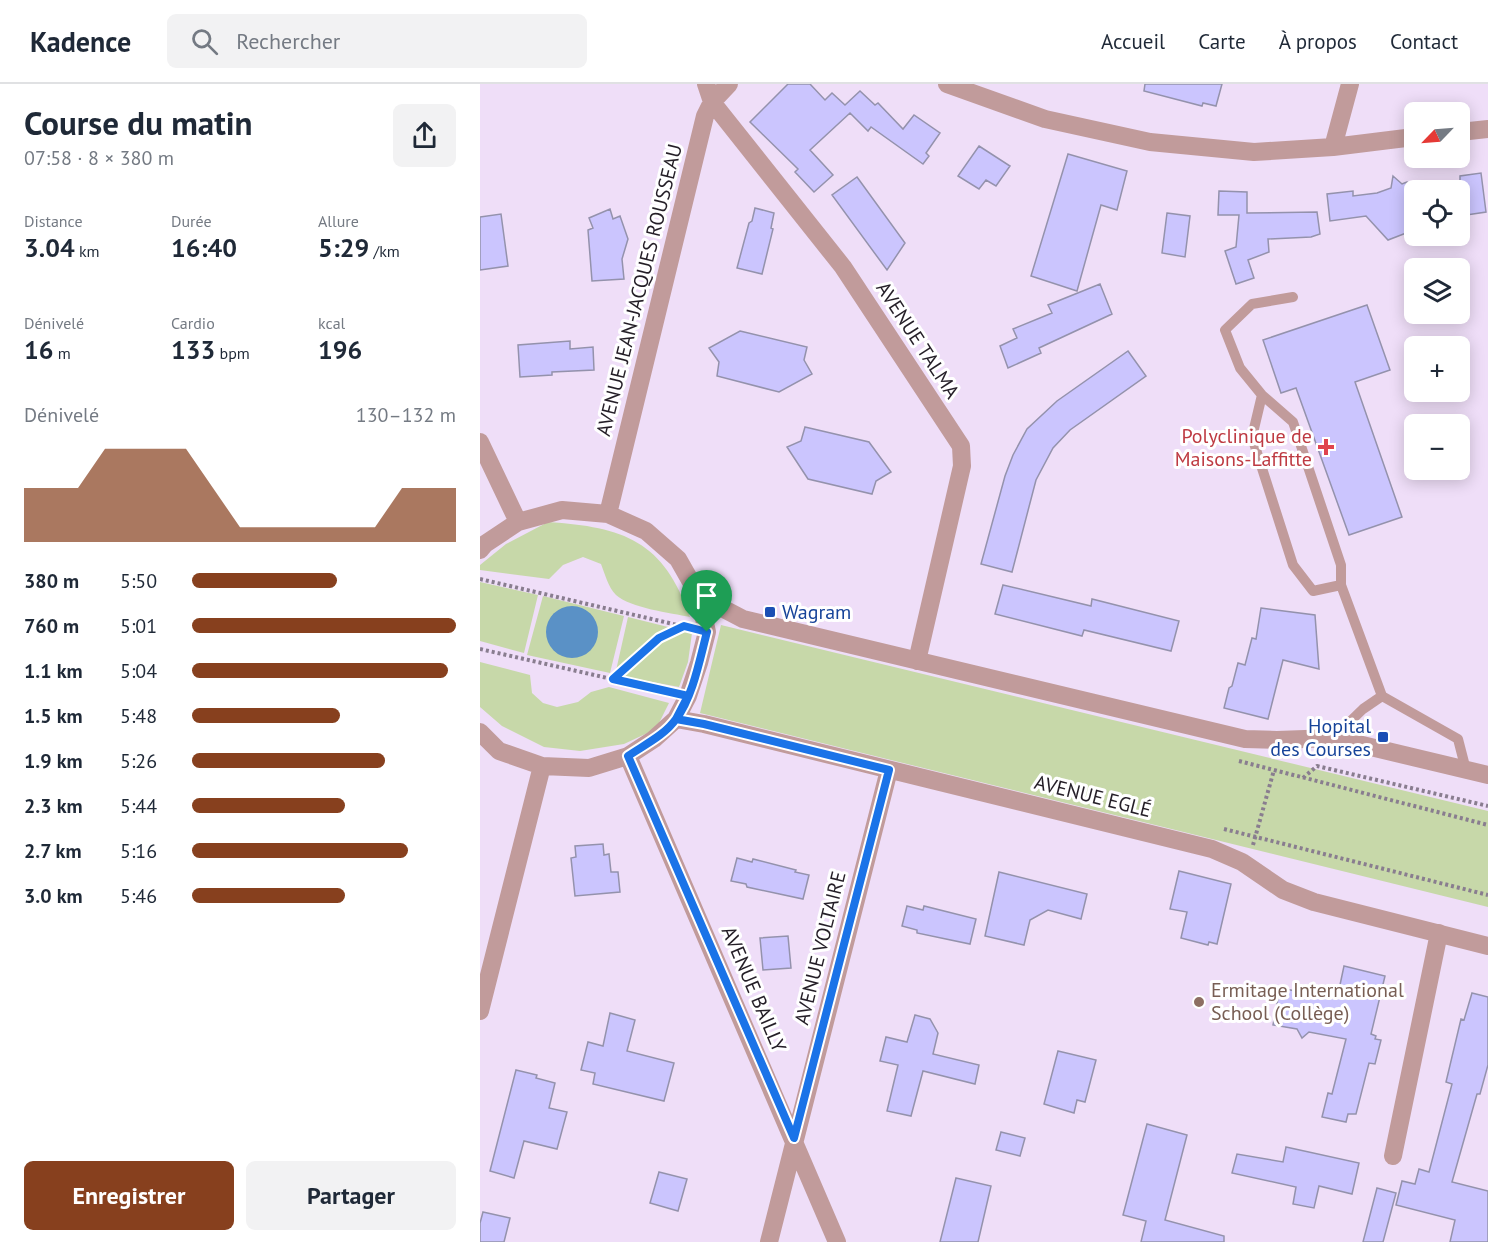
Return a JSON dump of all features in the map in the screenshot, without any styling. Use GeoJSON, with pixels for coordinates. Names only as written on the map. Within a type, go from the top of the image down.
{"type":"FeatureCollection","features":[{"type":"Feature","properties":{"kind":"street","name":"AVENUE TALMA"},"geometry":{"type":"LineString","coordinates":[[706,84],[712,102],[843,267],[961,446],[962,466],[917,661]]}},
{"type":"Feature","properties":{"kind":"street","name":"AVENUE JEAN-JACQUES ROUSSEAU"},"geometry":{"type":"LineString","coordinates":[[608,514],[705,116],[712,102],[729,84]]}},
{"type":"Feature","properties":{"kind":"street"},"geometry":{"type":"LineString","coordinates":[[947,84],[1045,119],[1150,142],[1254,152],[1333,147],[1404,138]]}},
{"type":"Feature","properties":{"kind":"street"},"geometry":{"type":"LineString","coordinates":[[1333,147],[1350,84]]}},
{"type":"Feature","properties":{"kind":"street"},"geometry":{"type":"LineString","coordinates":[[1470,131],[1488,129]]}},
{"type":"Feature","properties":{"kind":"street"},"geometry":{"type":"LineString","coordinates":[[480,442],[518,522]]}},
{"type":"Feature","properties":{"kind":"street"},"geometry":{"type":"LineString","coordinates":[[480,550],[485,544],[518,522],[562,510],[608,514],[646,531],[678,559],[699,596],[707,632],[688,696],[676,719],[654,739],[628,756],[589,768],[542,766],[499,751],[480,732]]}},
{"type":"Feature","properties":{"kind":"street"},"geometry":{"type":"LineString","coordinates":[[699,596],[744,619],[1245,739],[1333,738],[1488,775]]}},
{"type":"Feature","properties":{"kind":"street","name":"AVENUE EGLÉ"},"geometry":{"type":"LineString","coordinates":[[676,719],[1212,849],[1242,862],[1283,890],[1314,902],[1488,946]]}},
{"type":"Feature","properties":{"kind":"street","name":"AVENUE BAILLY"},"geometry":{"type":"LineString","coordinates":[[628,756],[837,1242]]}},
{"type":"Feature","properties":{"kind":"street"},"geometry":{"type":"LineString","coordinates":[[480,1011],[542,766]]}},
{"type":"Feature","properties":{"kind":"street","name":"AVENUE VOLTAIRE"},"geometry":{"type":"LineString","coordinates":[[769,1242],[889,770]]}},
{"type":"Feature","properties":{"kind":"street"},"geometry":{"type":"LineString","coordinates":[[1394,1156],[1439,933]]}},
{"type":"Feature","properties":{"kind":"lane"},"geometry":{"type":"LineString","coordinates":[[1293,297],[1252,304],[1225,330],[1240,368],[1262,395],[1293,422],[1341,565],[1341,585],[1382,696],[1458,739],[1466,770]]}},
{"type":"Feature","properties":{"kind":"lane"},"geometry":{"type":"LineString","coordinates":[[1262,395],[1252,436],[1293,565],[1313,591],[1341,585]]}},
{"type":"Feature","properties":{"kind":"lane"},"geometry":{"type":"LineString","coordinates":[[1333,738],[1363,709],[1382,696]]}},
{"type":"Feature","properties":{"kind":"path"},"geometry":{"type":"LineString","coordinates":[[480,579],[707,632]]}},
{"type":"Feature","properties":{"kind":"path"},"geometry":{"type":"LineString","coordinates":[[613,679],[659,638],[684,626]]}},
{"type":"Feature","properties":{"kind":"path"},"geometry":{"type":"LineString","coordinates":[[480,649],[688,696]]}},
{"type":"Feature","properties":{"kind":"path"},"geometry":{"type":"LineString","coordinates":[[1302,778],[1317,766],[1488,806]]}},
{"type":"Feature","properties":{"kind":"path"},"geometry":{"type":"LineString","coordinates":[[1252,846],[1274,770],[1488,825]]}},
{"type":"Feature","properties":{"kind":"green space"},"geometry":{"type":"Polygon","coordinates":[[[548,522],[599,528],[638,543],[654,555],[668,571],[680,591],[690,617],[622,600],[611,588],[601,564],[583,557],[563,565],[549,579],[480,570],[480,565],[506,544],[548,522]]]}},
{"type":"Feature","properties":{"kind":"green space"},"geometry":{"type":"Polygon","coordinates":[[[480,582],[538,595],[524,653],[480,641],[480,582]]]}},
{"type":"Feature","properties":{"kind":"green space"},"geometry":{"type":"Polygon","coordinates":[[[543,596],[624,616],[610,673],[527,655],[543,596]]]}},
{"type":"Feature","properties":{"kind":"green space"},"geometry":{"type":"Polygon","coordinates":[[[628,617],[692,633],[688,662],[679,687],[615,675],[628,617]]]}},
{"type":"Feature","properties":{"kind":"green space"},"geometry":{"type":"Polygon","coordinates":[[[721,625],[1488,811],[1488,907],[700,713],[721,625]]]}},
{"type":"Feature","properties":{"kind":"green space"},"geometry":{"type":"Polygon","coordinates":[[[480,662],[530,675],[532,693],[543,703],[557,707],[578,702],[591,692],[609,687],[669,703],[656,729],[624,744],[580,751],[544,747],[502,726],[480,707],[480,662]]]}},
{"type":"Feature","properties":{"kind":"water"},"geometry":{"type":"Polygon","coordinates":[[[572,606],[586,610],[594,618],[598,632],[594,646],[586,654],[572,658],[558,654],[550,646],[546,632],[550,618],[558,610],[572,606]]]}},
{"type":"Feature","properties":{"kind":"building"},"geometry":{"type":"Polygon","coordinates":[[[788,84],[810,84],[825,100],[832,93],[845,105],[860,91],[875,105],[878,103],[903,129],[914,115],[940,133],[926,153],[929,156],[923,164],[871,127],[868,131],[850,113],[810,150],[833,175],[814,192],[795,172],[798,169],[750,122],[788,84]]]}},
{"type":"Feature","properties":{"kind":"building"},"geometry":{"type":"Polygon","coordinates":[[[1145,84],[1222,84],[1216,106],[1203,103],[1202,106],[1144,91],[1145,84]]]}},
{"type":"Feature","properties":{"kind":"building"},"geometry":{"type":"Polygon","coordinates":[[[979,146],[1010,166],[996,186],[986,180],[979,189],[958,176],[979,146]]]}},
{"type":"Feature","properties":{"kind":"building"},"geometry":{"type":"Polygon","coordinates":[[[1068,154],[1127,171],[1117,210],[1101,205],[1077,291],[1031,276],[1068,154]]]}},
{"type":"Feature","properties":{"kind":"building"},"geometry":{"type":"Polygon","coordinates":[[[1481,173],[1486,212],[1470,214],[1470,180],[1460,180],[1460,176],[1481,173]]]}},
{"type":"Feature","properties":{"kind":"building"},"geometry":{"type":"Polygon","coordinates":[[[1393,176],[1404,183],[1404,234],[1388,240],[1366,216],[1330,221],[1327,194],[1353,191],[1353,196],[1377,193],[1391,188],[1393,176]]]}},
{"type":"Feature","properties":{"kind":"building"},"geometry":{"type":"Polygon","coordinates":[[[857,177],[905,243],[887,270],[832,195],[857,177]]]}},
{"type":"Feature","properties":{"kind":"building"},"geometry":{"type":"Polygon","coordinates":[[[1219,191],[1247,192],[1247,213],[1317,212],[1320,234],[1311,237],[1268,239],[1269,252],[1248,260],[1254,278],[1236,284],[1225,251],[1236,247],[1239,215],[1218,215],[1219,191]]]}},
{"type":"Feature","properties":{"kind":"building"},"geometry":{"type":"Polygon","coordinates":[[[755,208],[774,213],[771,228],[773,229],[762,274],[737,268],[755,208]]]}},
{"type":"Feature","properties":{"kind":"building"},"geometry":{"type":"Polygon","coordinates":[[[610,209],[613,219],[620,216],[628,239],[622,259],[624,279],[592,281],[588,230],[593,228],[589,218],[610,209]]]}},
{"type":"Feature","properties":{"kind":"building"},"geometry":{"type":"Polygon","coordinates":[[[1167,213],[1190,216],[1185,257],[1162,253],[1167,213]]]}},
{"type":"Feature","properties":{"kind":"building"},"geometry":{"type":"Polygon","coordinates":[[[501,214],[508,266],[480,270],[480,217],[501,214]]]}},
{"type":"Feature","properties":{"kind":"building"},"geometry":{"type":"Polygon","coordinates":[[[1100,284],[1112,314],[1039,348],[1041,353],[1008,368],[1000,346],[1017,338],[1013,329],[1052,313],[1048,305],[1100,284]]]}},
{"type":"Feature","properties":{"kind":"building"},"geometry":{"type":"Polygon","coordinates":[[[1367,305],[1390,370],[1355,382],[1402,517],[1349,535],[1296,388],[1281,393],[1263,340],[1367,305]]]}},
{"type":"Feature","properties":{"kind":"building"},"geometry":{"type":"Polygon","coordinates":[[[740,331],[807,347],[804,360],[812,374],[779,392],[717,376],[719,362],[709,348],[740,331]]]}},
{"type":"Feature","properties":{"kind":"building"},"geometry":{"type":"Polygon","coordinates":[[[570,341],[570,349],[593,347],[594,370],[552,372],[552,375],[520,377],[518,345],[570,341]]]}},
{"type":"Feature","properties":{"kind":"building"},"geometry":{"type":"Polygon","coordinates":[[[1128,351],[1146,376],[1070,430],[1053,448],[1036,480],[1012,572],[981,564],[1005,476],[1027,429],[1057,401],[1128,351]]]}},
{"type":"Feature","properties":{"kind":"building"},"geometry":{"type":"Polygon","coordinates":[[[805,427],[869,442],[891,472],[876,481],[872,494],[808,479],[787,447],[801,441],[805,427]]]}},
{"type":"Feature","properties":{"kind":"building"},"geometry":{"type":"Polygon","coordinates":[[[1003,585],[1091,606],[1092,599],[1179,621],[1171,651],[1084,630],[1082,636],[995,614],[1003,585]]]}},
{"type":"Feature","properties":{"kind":"building"},"geometry":{"type":"Polygon","coordinates":[[[1261,608],[1315,615],[1319,669],[1283,660],[1268,719],[1224,708],[1238,663],[1245,665],[1252,638],[1256,639],[1261,608]]]}},
{"type":"Feature","properties":{"kind":"building"},"geometry":{"type":"Polygon","coordinates":[[[603,844],[604,855],[609,854],[611,872],[618,872],[620,892],[575,896],[571,858],[576,857],[575,846],[603,844]]]}},
{"type":"Feature","properties":{"kind":"building"},"geometry":{"type":"Polygon","coordinates":[[[737,858],[752,862],[753,859],[809,875],[803,899],[747,887],[746,884],[731,881],[737,858]]]}},
{"type":"Feature","properties":{"kind":"building"},"geometry":{"type":"Polygon","coordinates":[[[1179,871],[1231,884],[1217,944],[1209,942],[1208,945],[1181,938],[1187,912],[1170,909],[1179,871]]]}},
{"type":"Feature","properties":{"kind":"building"},"geometry":{"type":"Polygon","coordinates":[[[999,872],[1087,894],[1081,919],[1048,910],[1030,920],[1024,945],[985,936],[999,872]]]}},
{"type":"Feature","properties":{"kind":"building"},"geometry":{"type":"Polygon","coordinates":[[[907,906],[923,910],[924,906],[976,919],[970,944],[917,933],[917,930],[902,926],[907,906]]]}},
{"type":"Feature","properties":{"kind":"building"},"geometry":{"type":"Polygon","coordinates":[[[788,936],[791,968],[763,970],[760,938],[788,936]]]}},
{"type":"Feature","properties":{"kind":"building"},"geometry":{"type":"Polygon","coordinates":[[[1344,966],[1385,976],[1371,1034],[1376,1036],[1375,1039],[1381,1040],[1375,1064],[1369,1063],[1356,1114],[1348,1114],[1346,1122],[1322,1117],[1328,1093],[1332,1094],[1346,1039],[1309,1032],[1302,1038],[1297,1029],[1273,1025],[1280,988],[1337,999],[1344,966]]]}},
{"type":"Feature","properties":{"kind":"building"},"geometry":{"type":"Polygon","coordinates":[[[1472,993],[1488,997],[1488,1065],[1480,1094],[1477,1094],[1452,1182],[1488,1191],[1488,1242],[1450,1242],[1455,1220],[1396,1205],[1402,1181],[1415,1184],[1419,1169],[1429,1172],[1452,1084],[1446,1082],[1461,1019],[1464,1020],[1472,993]]]}},
{"type":"Feature","properties":{"kind":"building"},"geometry":{"type":"Polygon","coordinates":[[[610,1013],[635,1020],[627,1051],[674,1063],[664,1101],[593,1084],[595,1073],[581,1070],[588,1042],[603,1046],[610,1013]]]}},
{"type":"Feature","properties":{"kind":"building"},"geometry":{"type":"Polygon","coordinates":[[[915,1015],[930,1019],[938,1033],[933,1054],[979,1065],[975,1084],[923,1071],[911,1116],[887,1111],[898,1065],[880,1061],[886,1037],[907,1042],[915,1015]]]}},
{"type":"Feature","properties":{"kind":"building"},"geometry":{"type":"Polygon","coordinates":[[[1058,1051],[1096,1060],[1085,1102],[1077,1100],[1074,1113],[1044,1104],[1058,1051]]]}},
{"type":"Feature","properties":{"kind":"building"},"geometry":{"type":"Polygon","coordinates":[[[516,1070],[537,1075],[536,1078],[555,1083],[549,1108],[567,1112],[557,1149],[524,1141],[514,1178],[490,1171],[516,1070]]]}},
{"type":"Feature","properties":{"kind":"building"},"geometry":{"type":"Polygon","coordinates":[[[1147,1124],[1187,1135],[1165,1220],[1224,1236],[1224,1242],[1141,1242],[1146,1221],[1123,1215],[1147,1124]]]}},
{"type":"Feature","properties":{"kind":"building"},"geometry":{"type":"Polygon","coordinates":[[[1001,1132],[1025,1138],[1020,1156],[996,1150],[1001,1132]]]}},
{"type":"Feature","properties":{"kind":"building"},"geometry":{"type":"Polygon","coordinates":[[[1286,1147],[1359,1163],[1352,1194],[1319,1186],[1314,1208],[1293,1204],[1296,1187],[1232,1173],[1237,1154],[1283,1162],[1286,1147]]]}},
{"type":"Feature","properties":{"kind":"building"},"geometry":{"type":"Polygon","coordinates":[[[659,1172],[687,1179],[678,1211],[650,1203],[659,1172]]]}},
{"type":"Feature","properties":{"kind":"building"},"geometry":{"type":"Polygon","coordinates":[[[956,1178],[991,1186],[978,1242],[940,1242],[956,1178]]]}},
{"type":"Feature","properties":{"kind":"building"},"geometry":{"type":"Polygon","coordinates":[[[1377,1188],[1396,1193],[1383,1242],[1363,1242],[1377,1188]]]}},
{"type":"Feature","properties":{"kind":"building"},"geometry":{"type":"Polygon","coordinates":[[[483,1212],[510,1218],[504,1242],[480,1242],[480,1223],[483,1212]]]}},
{"type":"Feature","properties":{"kind":"place","name":"Polyclinique de Maisons-Laffitte"},"geometry":{"type":"Point","coordinates":[1326,447]}},
{"type":"Feature","properties":{"kind":"place","name":"Wagram"},"geometry":{"type":"Point","coordinates":[770,612]}},
{"type":"Feature","properties":{"kind":"place","name":"Hopital des Courses"},"geometry":{"type":"Point","coordinates":[1383,737]}},
{"type":"Feature","properties":{"kind":"place","name":"Ermitage International School (Collège)"},"geometry":{"type":"Point","coordinates":[1199,1002]}},
{"type":"Feature","properties":{"kind":"route"},"geometry":{"type":"LineString","coordinates":[[707,632],[684,626],[659,638],[613,679],[688,696],[676,719],[889,770],[794,1138],[628,756],[654,739],[676,719],[688,696],[707,632]]}}]}
